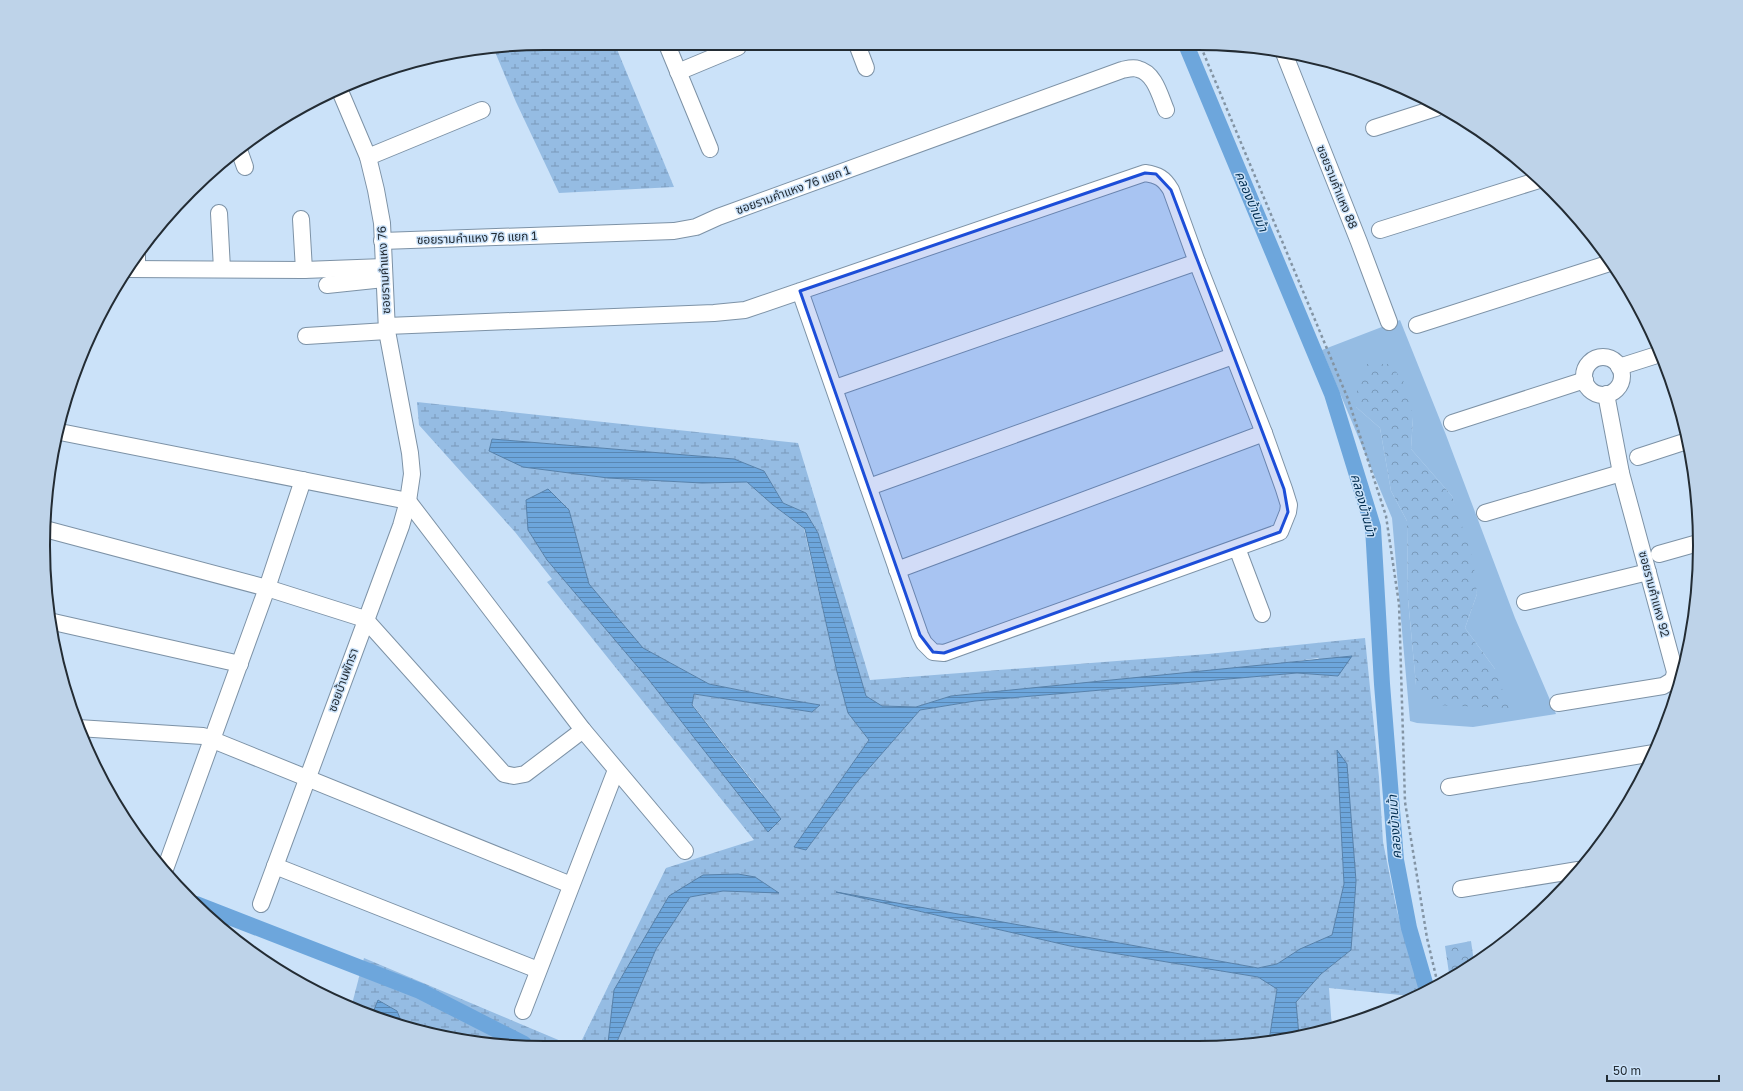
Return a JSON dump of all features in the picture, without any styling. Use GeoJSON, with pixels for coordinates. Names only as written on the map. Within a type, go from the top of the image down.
{"type":"FeatureCollection","features":[{"type":"Feature","properties":{"kind":"street"},"geometry":{"type":"LineString","coordinates":[[669,50],[710,149]]}},
{"type":"Feature","properties":{"kind":"street"},"geometry":{"type":"LineString","coordinates":[[678,72],[731,50]]}},
{"type":"Feature","properties":{"kind":"street"},"geometry":{"type":"LineString","coordinates":[[859,50],[866,68]]}},
{"type":"Feature","properties":{"kind":"street","name":"ซอยรามคำแหง 88"},"geometry":{"type":"LineString","coordinates":[[1286,59],[1389,322]]}},
{"type":"Feature","properties":{"kind":"street","name":"ซอยรามคำแหง 76 แยก 1"},"geometry":{"type":"LineString","coordinates":[[382,241],[674,231],[696,227],[718,217],[1122,70],[1136,68],[1142,70],[1149,76],[1156,86],[1166,110]]}},
{"type":"Feature","properties":{"kind":"street","name":"ซอยรามคำแหง 76"},"geometry":{"type":"LineString","coordinates":[[341,94],[368,158],[376,190],[382,223],[387,329],[410,453]]}},
{"type":"Feature","properties":{"kind":"street"},"geometry":{"type":"LineString","coordinates":[[1374,128],[1432,109]]}},
{"type":"Feature","properties":{"kind":"street"},"geometry":{"type":"LineString","coordinates":[[368,158],[482,110]]}},
{"type":"Feature","properties":{"kind":"street"},"geometry":{"type":"LineString","coordinates":[[241,155],[245,167]]}},
{"type":"Feature","properties":{"kind":"street"},"geometry":{"type":"LineString","coordinates":[[306,336],[387,329],[714,313],[745,310],[800,291],[1145,173],[1156,174],[1166,180],[1171,190],[1284,489],[1289,505],[1288,512],[1280,532],[944,653],[933,652],[924,643],[800,291]]}},
{"type":"Feature","properties":{"kind":"street"},"geometry":{"type":"LineString","coordinates":[[1380,230],[1533,181]]}},
{"type":"Feature","properties":{"kind":"street"},"geometry":{"type":"LineString","coordinates":[[219,213],[222,269]]}},
{"type":"Feature","properties":{"kind":"street"},"geometry":{"type":"LineString","coordinates":[[301,219],[304,270]]}},
{"type":"Feature","properties":{"kind":"street"},"geometry":{"type":"LineString","coordinates":[[835,388],[1197,262]]}},
{"type":"Feature","properties":{"kind":"street"},"geometry":{"type":"LineString","coordinates":[[138,264],[222,269],[384,273]]}},
{"type":"Feature","properties":{"kind":"street"},"geometry":{"type":"LineString","coordinates":[[1417,324],[1605,265]]}},
{"type":"Feature","properties":{"kind":"street"},"geometry":{"type":"LineString","coordinates":[[327,286],[384,273]]}},
{"type":"Feature","properties":{"kind":"street"},"geometry":{"type":"LineString","coordinates":[[869,487],[1233,356]]}},
{"type":"Feature","properties":{"kind":"street"},"geometry":{"type":"LineString","coordinates":[[1619,367],[1655,356]]}},
{"type":"Feature","properties":{"kind":"street"},"geometry":{"type":"LineString","coordinates":[[1599,358],[1611,359],[1619,367],[1621,372],[1620,384],[1612,392],[1606,394],[1595,393],[1590,390],[1585,380],[1586,368],[1593,360],[1599,358]]}},
{"type":"Feature","properties":{"kind":"street"},"geometry":{"type":"LineString","coordinates":[[1452,423],[1585,380]]}},
{"type":"Feature","properties":{"kind":"street","name":"ซอยรามคําแหง 92"},"geometry":{"type":"LineString","coordinates":[[1558,703],[1663,686],[1673,680],[1675,672],[1621,473],[1606,394]]}},
{"type":"Feature","properties":{"kind":"street"},"geometry":{"type":"LineString","coordinates":[[64,433],[408,501],[583,730],[685,851]]}},
{"type":"Feature","properties":{"kind":"street"},"geometry":{"type":"LineString","coordinates":[[898,570],[1264,433]]}},
{"type":"Feature","properties":{"kind":"street"},"geometry":{"type":"LineString","coordinates":[[1638,457],[1682,442]]}},
{"type":"Feature","properties":{"kind":"street","name":"ซอยบ้านพัทรา"},"geometry":{"type":"LineString","coordinates":[[261,904],[365,619],[401,526],[408,501],[412,474],[410,453]]}},
{"type":"Feature","properties":{"kind":"street"},"geometry":{"type":"LineString","coordinates":[[1485,513],[1621,473]]}},
{"type":"Feature","properties":{"kind":"street"},"geometry":{"type":"LineString","coordinates":[[167,865],[267,588],[303,480]]}},
{"type":"Feature","properties":{"kind":"street"},"geometry":{"type":"LineString","coordinates":[[50,530],[267,588],[365,619],[504,774],[514,776],[525,774],[583,730]]}},
{"type":"Feature","properties":{"kind":"street"},"geometry":{"type":"LineString","coordinates":[[1659,554],[1693,544]]}},
{"type":"Feature","properties":{"kind":"street"},"geometry":{"type":"LineString","coordinates":[[1237,548],[1262,614]]}},
{"type":"Feature","properties":{"kind":"street"},"geometry":{"type":"LineString","coordinates":[[1525,602],[1648,572]]}},
{"type":"Feature","properties":{"kind":"street"},"geometry":{"type":"LineString","coordinates":[[56,623],[240,664]]}},
{"type":"Feature","properties":{"kind":"street"},"geometry":{"type":"LineString","coordinates":[[87,732],[203,736],[571,885]]}},
{"type":"Feature","properties":{"kind":"street"},"geometry":{"type":"LineString","coordinates":[[1449,787],[1647,754]]}},
{"type":"Feature","properties":{"kind":"street"},"geometry":{"type":"LineString","coordinates":[[523,1012],[616,770]]}},
{"type":"Feature","properties":{"kind":"street"},"geometry":{"type":"LineString","coordinates":[[275,866],[538,970]]}},
{"type":"Feature","properties":{"kind":"street"},"geometry":{"type":"LineString","coordinates":[[1460,889],[1571,871]]}},
{"type":"Feature","properties":{"kind":"path"},"geometry":{"type":"LineString","coordinates":[[1202,50],[1348,399],[1386,516],[1399,604],[1405,802],[1427,938],[1437,979]]}},
{"type":"Feature","properties":{"kind":"highlighted area"},"geometry":{"type":"Polygon","coordinates":[[[1145,173],[1156,174],[1171,190],[1284,489],[1288,512],[1280,532],[944,653],[933,652],[920,635],[800,291],[1145,173]]]}},
{"type":"Feature","properties":{"kind":"green space"},"geometry":{"type":"Polygon","coordinates":[[[546,50],[617,50],[674,187],[559,193],[516,102],[495,53],[546,50]]]}},
{"type":"Feature","properties":{"kind":"green space"},"geometry":{"type":"Polygon","coordinates":[[[1400,320],[1446,435],[1515,618],[1556,714],[1473,727],[1417,723],[1410,721],[1392,518],[1322,350],[1400,320]],[[1356,407],[1380,428],[1391,491],[1407,521],[1408,599],[1416,685],[1495,669],[1465,628],[1477,594],[1452,496],[1411,449],[1413,417],[1356,407]]]}},
{"type":"Feature","properties":{"kind":"green space"},"geometry":{"type":"Polygon","coordinates":[[[1365,364],[1390,364],[1407,386],[1413,417],[1411,449],[1452,496],[1473,559],[1477,594],[1465,628],[1495,669],[1509,708],[1434,705],[1416,685],[1408,599],[1407,521],[1391,491],[1380,428],[1356,407],[1357,391],[1365,364]]]}},
{"type":"Feature","properties":{"kind":"green space"},"geometry":{"type":"Polygon","coordinates":[[[417,402],[798,443],[870,680],[1208,654],[1365,638],[1379,777],[1383,842],[1397,911],[1420,988],[1405,995],[1329,988],[1332,1022],[1298,1030],[1296,1002],[1321,974],[1351,950],[1356,880],[1337,751],[1344,884],[1332,935],[1300,949],[1277,964],[1258,968],[848,895],[1070,946],[1258,977],[1277,988],[1270,1036],[1230,1040],[1198,1041],[617,1041],[656,949],[690,897],[723,891],[778,893],[755,877],[669,896],[609,1041],[581,1041],[666,868],[754,840],[547,582],[552,579],[515,532],[419,425],[417,402]],[[492,439],[489,451],[524,467],[608,478],[702,483],[748,482],[773,505],[804,529],[848,713],[869,740],[794,847],[807,849],[857,782],[920,710],[975,701],[1297,673],[1337,676],[1318,658],[1270,665],[951,696],[917,707],[882,706],[866,696],[818,533],[806,513],[783,503],[764,471],[734,459],[492,439]],[[569,510],[528,530],[547,560],[649,680],[768,832],[762,793],[692,704],[694,694],[812,712],[820,705],[709,684],[643,648],[589,584],[569,510]]]}},
{"type":"Feature","properties":{"kind":"green space"},"geometry":{"type":"Polygon","coordinates":[[[1471,941],[1473,957],[1449,972],[1445,946],[1471,941]]]}},
{"type":"Feature","properties":{"kind":"green space"},"geometry":{"type":"Polygon","coordinates":[[[364,958],[561,1041],[513,1040],[481,1037],[449,1031],[400,1019],[397,1011],[379,1000],[374,1010],[353,1002],[364,958]]]}},
{"type":"Feature","properties":{"kind":"shaded area"},"geometry":{"type":"Polygon","coordinates":[[[492,439],[734,459],[764,471],[783,503],[806,513],[818,533],[866,696],[882,706],[916,707],[951,696],[1352,656],[1338,676],[1297,673],[975,701],[920,710],[857,782],[806,850],[794,847],[869,740],[848,713],[837,672],[805,529],[773,505],[747,482],[702,483],[608,478],[523,467],[489,451],[492,439]]]}},
{"type":"Feature","properties":{"kind":"shaded area"},"geometry":{"type":"Polygon","coordinates":[[[548,489],[569,510],[589,584],[643,648],[709,684],[820,705],[812,712],[694,694],[692,705],[781,819],[768,832],[649,680],[547,560],[528,530],[526,500],[548,489]]]}},
{"type":"Feature","properties":{"kind":"shaded area"},"geometry":{"type":"Polygon","coordinates":[[[1337,750],[1347,764],[1356,881],[1351,950],[1321,974],[1296,1002],[1298,1030],[1270,1036],[1277,989],[1258,977],[1070,946],[836,892],[1258,968],[1277,964],[1300,949],[1332,935],[1344,884],[1337,750]]]}},
{"type":"Feature","properties":{"kind":"shaded area"},"geometry":{"type":"Polygon","coordinates":[[[738,874],[755,877],[779,893],[723,891],[690,897],[656,949],[617,1041],[608,1041],[614,990],[669,896],[703,875],[738,874]]]}},
{"type":"Feature","properties":{"kind":"shaded area"},"geometry":{"type":"Polygon","coordinates":[[[378,1000],[397,1011],[400,1019],[386,1015],[374,1010],[378,1000]]]}},
{"type":"Feature","properties":{"kind":"waterway","name":"คลองบ้านม้า"},"geometry":{"type":"LineString","coordinates":[[1188,50],[1332,394],[1373,527],[1382,684],[1396,860],[1409,928],[1426,985]]}},
{"type":"Feature","properties":{"kind":"waterway"},"geometry":{"type":"LineString","coordinates":[[209,909],[420,991],[516,1040]]}}]}
